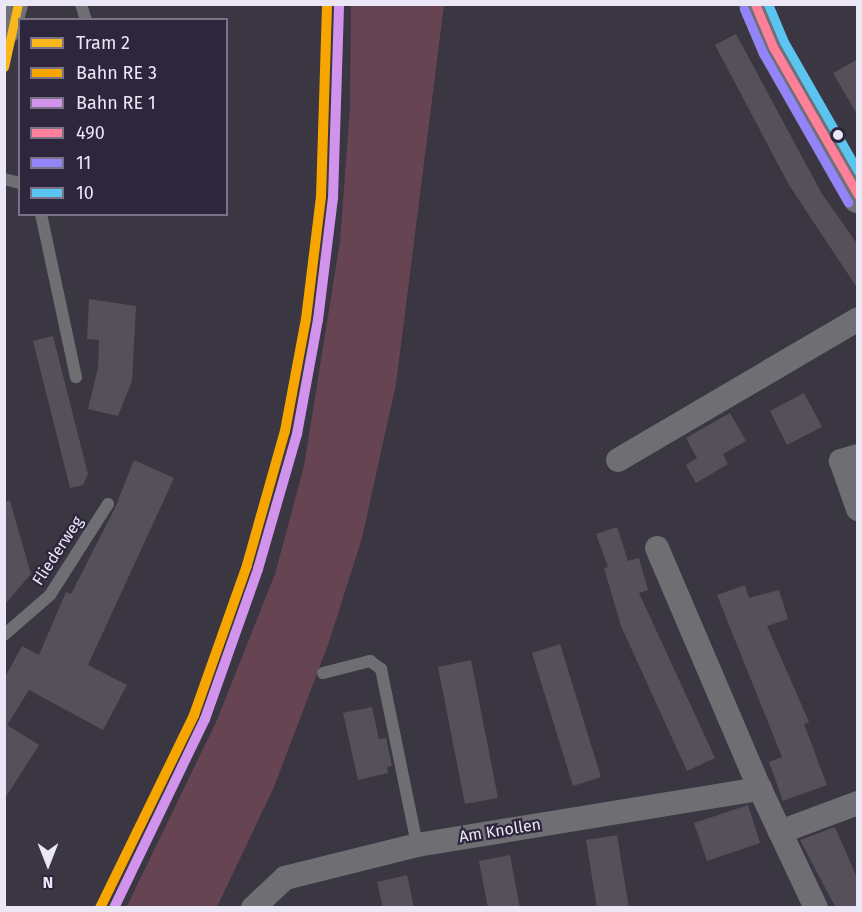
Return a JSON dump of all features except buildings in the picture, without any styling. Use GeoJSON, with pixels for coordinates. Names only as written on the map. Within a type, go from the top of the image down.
{"type":"FeatureCollection","features":[{"type":"Feature","properties":{"kind":"main road"},"geometry":{"type":"LineString","coordinates":[[4,28],[10,4]]}},
{"type":"Feature","properties":{"kind":"main road"},"geometry":{"type":"LineString","coordinates":[[755,4],[774,47],[858,196]]}},
{"type":"Feature","properties":{"kind":"street"},"geometry":{"type":"LineString","coordinates":[[618,460],[858,319]]}},
{"type":"Feature","properties":{"kind":"street"},"geometry":{"type":"LineString","coordinates":[[858,456],[841,461],[858,508]]}},
{"type":"Feature","properties":{"kind":"street"},"geometry":{"type":"LineString","coordinates":[[657,548],[760,789],[816,908]]}},
{"type":"Feature","properties":{"kind":"street","name":"Am Knollen"},"geometry":{"type":"LineString","coordinates":[[253,908],[285,878],[417,844],[760,789]]}},
{"type":"Feature","properties":{"kind":"street"},"geometry":{"type":"LineString","coordinates":[[780,832],[858,803]]}},
{"type":"Feature","properties":{"kind":"lane"},"geometry":{"type":"LineString","coordinates":[[40,216],[76,377]]}},
{"type":"Feature","properties":{"kind":"lane","name":"Fliederweg"},"geometry":{"type":"LineString","coordinates":[[4,635],[50,595],[108,504]]}},
{"type":"Feature","properties":{"kind":"lane"},"geometry":{"type":"LineString","coordinates":[[323,673],[370,661],[381,669],[417,844]]}},
{"type":"Feature","properties":{"kind":"shaded area"},"geometry":{"type":"Polygon","coordinates":[[[351,5],[444,5],[396,384],[362,538],[329,642],[274,787],[217,907],[126,908],[217,720],[275,574],[304,466],[340,241],[350,108],[351,5]]]}},
{"type":"Feature","properties":{"kind":"tram line","name":"2"},"geometry":{"type":"LineString","coordinates":[[4,67],[18,4]]}},
{"type":"Feature","properties":{"kind":"transit line"},"geometry":{"type":"LineString","coordinates":[[100,908],[194,715],[247,565],[285,431],[306,319],[321,197],[327,4]]}},
{"type":"Feature","properties":{"kind":"transit line"},"geometry":{"type":"LineString","coordinates":[[114,908],[205,719],[258,569],[297,434],[318,320],[333,198],[339,4]]}},
{"type":"Feature","properties":{"kind":"transit line","name":"490"},"geometry":{"type":"LineString","coordinates":[[755,4],[773,47],[858,195]]}},
{"type":"Feature","properties":{"kind":"transit line","name":"10"},"geometry":{"type":"LineString","coordinates":[[768,4],[784,42],[858,171]]}},
{"type":"Feature","properties":{"kind":"transit line","name":"11"},"geometry":{"type":"LineString","coordinates":[[744,9],[763,53],[848,202]]}}]}
